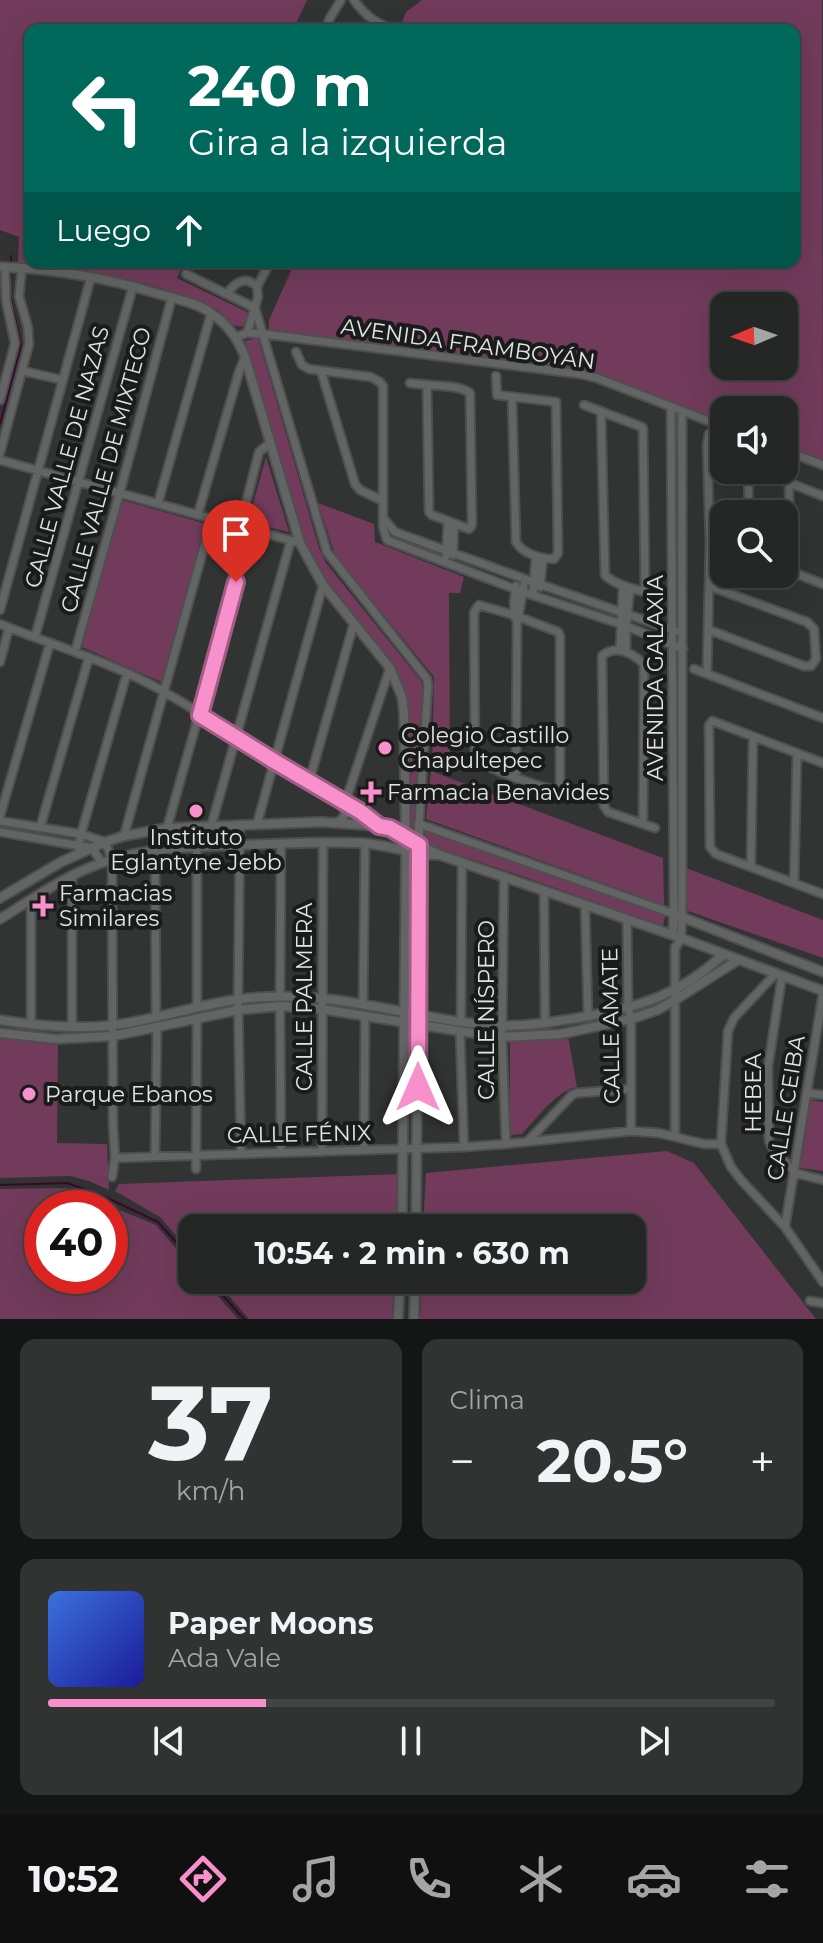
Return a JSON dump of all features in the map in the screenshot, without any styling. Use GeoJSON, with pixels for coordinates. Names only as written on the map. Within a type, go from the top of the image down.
{"type":"FeatureCollection","features":[{"type":"Feature","properties":{"kind":"street"},"geometry":{"type":"LineString","coordinates":[[328,24],[341,0]]}},
{"type":"Feature","properties":{"kind":"street"},"geometry":{"type":"LineString","coordinates":[[354,0],[375,24]]}},
{"type":"Feature","properties":{"kind":"street"},"geometry":{"type":"LineString","coordinates":[[11,268],[91,277],[172,297],[200,307],[236,337],[245,357],[296,541],[323,585],[390,668],[398,685],[404,713],[406,816],[402,1214]]}},
{"type":"Feature","properties":{"kind":"street"},"geometry":{"type":"LineString","coordinates":[[0,453],[30,336],[11,268]]}},
{"type":"Feature","properties":{"kind":"street"},"geometry":{"type":"LineString","coordinates":[[0,400],[15,343],[6,301],[11,268]]}},
{"type":"Feature","properties":{"kind":"street"},"geometry":{"type":"LineString","coordinates":[[247,333],[258,297],[257,287],[266,268]]}},
{"type":"Feature","properties":{"kind":"street"},"geometry":{"type":"LineString","coordinates":[[186,274],[255,308],[327,552],[427,679],[419,824],[416,1214]]}},
{"type":"Feature","properties":{"kind":"street"},"geometry":{"type":"LineString","coordinates":[[0,610],[91,277]]}},
{"type":"Feature","properties":{"kind":"street"},"geometry":{"type":"LineString","coordinates":[[227,294],[243,280],[257,287]]}},
{"type":"Feature","properties":{"kind":"street","name":"CALLE VALLE DE NAZAS"},"geometry":{"type":"LineString","coordinates":[[35,637],[133,286]]}},
{"type":"Feature","properties":{"kind":"street","name":"CALLE VALLE DE MIXTECO"},"geometry":{"type":"LineString","coordinates":[[75,652],[172,297]]}},
{"type":"Feature","properties":{"kind":"street"},"geometry":{"type":"LineString","coordinates":[[158,503],[211,314]]}},
{"type":"Feature","properties":{"kind":"street","name":"AVENIDA FRAMBOYÁN"},"geometry":{"type":"LineString","coordinates":[[236,337],[247,333],[264,334],[580,374],[710,422]]}},
{"type":"Feature","properties":{"kind":"street"},"geometry":{"type":"LineString","coordinates":[[296,352],[304,367],[371,377],[383,386],[383,533],[387,540],[683,649]]}},
{"type":"Feature","properties":{"kind":"street"},"geometry":{"type":"LineString","coordinates":[[198,514],[245,357]]}},
{"type":"Feature","properties":{"kind":"street"},"geometry":{"type":"LineString","coordinates":[[23,371],[63,380]]}},
{"type":"Feature","properties":{"kind":"street"},"geometry":{"type":"LineString","coordinates":[[321,371],[355,484],[360,490],[383,501]]}},
{"type":"Feature","properties":{"kind":"street"},"geometry":{"type":"LineString","coordinates":[[496,376],[497,395],[553,400],[557,403],[558,553],[554,559],[539,557],[520,548],[516,542],[512,397]]}},
{"type":"Feature","properties":{"kind":"street"},"geometry":{"type":"LineString","coordinates":[[410,383],[463,388],[470,393],[472,525],[466,529],[432,515],[429,508],[427,386]]}},
{"type":"Feature","properties":{"kind":"street"},"geometry":{"type":"LineString","coordinates":[[584,405],[642,427],[644,430],[645,588],[641,591],[605,575],[601,412]]}},
{"type":"Feature","properties":{"kind":"street","name":"AVENIDA GALAXIA"},"geometry":{"type":"LineString","coordinates":[[671,407],[671,644],[678,916]]}},
{"type":"Feature","properties":{"kind":"street","name":"AVENIDA GALAXIA"},"geometry":{"type":"LineString","coordinates":[[675,1137],[675,949],[683,649],[682,411]]}},
{"type":"Feature","properties":{"kind":"street"},"geometry":{"type":"LineString","coordinates":[[707,673],[709,434]]}},
{"type":"Feature","properties":{"kind":"street"},"geometry":{"type":"LineString","coordinates":[[240,526],[259,452],[270,443]]}},
{"type":"Feature","properties":{"kind":"street"},"geometry":{"type":"LineString","coordinates":[[798,455],[823,465]]}},
{"type":"Feature","properties":{"kind":"street"},"geometry":{"type":"LineString","coordinates":[[0,460],[296,541]]}},
{"type":"Feature","properties":{"kind":"street"},"geometry":{"type":"LineString","coordinates":[[792,484],[823,496]]}},
{"type":"Feature","properties":{"kind":"street"},"geometry":{"type":"LineString","coordinates":[[124,836],[212,518]]}},
{"type":"Feature","properties":{"kind":"street"},"geometry":{"type":"LineString","coordinates":[[383,519],[395,532],[450,553],[682,633]]}},
{"type":"Feature","properties":{"kind":"street"},"geometry":{"type":"LineString","coordinates":[[449,564],[451,523]]}},
{"type":"Feature","properties":{"kind":"street"},"geometry":{"type":"LineString","coordinates":[[167,828],[251,529]]}},
{"type":"Feature","properties":{"kind":"street"},"geometry":{"type":"LineString","coordinates":[[211,827],[296,541]]}},
{"type":"Feature","properties":{"kind":"street"},"geometry":{"type":"LineString","coordinates":[[516,777],[519,590],[529,581],[539,557]]}},
{"type":"Feature","properties":{"kind":"street"},"geometry":{"type":"LineString","coordinates":[[798,574],[823,584]]}},
{"type":"Feature","properties":{"kind":"street"},"geometry":{"type":"LineString","coordinates":[[529,581],[536,596]]}},
{"type":"Feature","properties":{"kind":"street"},"geometry":{"type":"LineString","coordinates":[[257,824],[323,585]]}},
{"type":"Feature","properties":{"kind":"street"},"geometry":{"type":"LineString","coordinates":[[709,586],[811,625],[815,635],[816,659],[808,666],[709,630]]}},
{"type":"Feature","properties":{"kind":"street"},"geometry":{"type":"LineString","coordinates":[[623,651],[627,587]]}},
{"type":"Feature","properties":{"kind":"street"},"geometry":{"type":"LineString","coordinates":[[673,588],[683,590]]}},
{"type":"Feature","properties":{"kind":"street"},"geometry":{"type":"LineString","coordinates":[[560,793],[558,632],[484,605],[476,608],[475,757],[516,777],[560,793],[574,795]]}},
{"type":"Feature","properties":{"kind":"street"},"geometry":{"type":"LineString","coordinates":[[309,782],[354,623]]}},
{"type":"Feature","properties":{"kind":"street"},"geometry":{"type":"LineString","coordinates":[[0,624],[89,657],[163,692],[361,812],[379,826]]}},
{"type":"Feature","properties":{"kind":"street"},"geometry":{"type":"LineString","coordinates":[[0,662],[9,628]]}},
{"type":"Feature","properties":{"kind":"street"},"geometry":{"type":"LineString","coordinates":[[50,643],[0,818],[81,834],[105,842],[112,859],[115,1158],[112,1177]]}},
{"type":"Feature","properties":{"kind":"street"},"geometry":{"type":"LineString","coordinates":[[643,824],[644,664],[623,651],[610,650],[602,656],[604,806],[608,812],[643,824],[655,828]]}},
{"type":"Feature","properties":{"kind":"street"},"geometry":{"type":"LineString","coordinates":[[40,828],[89,657]]}},
{"type":"Feature","properties":{"kind":"street"},"geometry":{"type":"LineString","coordinates":[[334,823],[345,815],[342,802],[390,668]]}},
{"type":"Feature","properties":{"kind":"street"},"geometry":{"type":"LineString","coordinates":[[694,669],[823,718]]}},
{"type":"Feature","properties":{"kind":"street"},"geometry":{"type":"LineString","coordinates":[[0,898],[79,850],[127,673]]}},
{"type":"Feature","properties":{"kind":"street"},"geometry":{"type":"LineString","coordinates":[[823,763],[712,721],[709,725],[709,843],[713,851],[823,894]]}},
{"type":"Feature","properties":{"kind":"street"},"geometry":{"type":"LineString","coordinates":[[751,865],[753,737]]}},
{"type":"Feature","properties":{"kind":"street"},"geometry":{"type":"LineString","coordinates":[[794,883],[797,754]]}},
{"type":"Feature","properties":{"kind":"street"},"geometry":{"type":"LineString","coordinates":[[390,828],[406,816]]}},
{"type":"Feature","properties":{"kind":"street"},"geometry":{"type":"LineString","coordinates":[[0,832],[79,850],[124,836],[167,828],[334,823],[390,828],[406,837],[419,850]]}},
{"type":"Feature","properties":{"kind":"street"},"geometry":{"type":"LineString","coordinates":[[419,824],[678,916],[823,972]]}},
{"type":"Feature","properties":{"kind":"street"},"geometry":{"type":"LineString","coordinates":[[240,825],[238,1010],[241,1153]]}},
{"type":"Feature","properties":{"kind":"street","name":"CALLE PALMERA"},"geometry":{"type":"LineString","coordinates":[[322,1152],[323,842]]}},
{"type":"Feature","properties":{"kind":"street"},"geometry":{"type":"LineString","coordinates":[[281,843],[281,1152]]}},
{"type":"Feature","properties":{"kind":"street"},"geometry":{"type":"LineString","coordinates":[[0,919],[72,876],[112,859],[155,850],[281,843],[365,843],[406,851],[419,850],[462,862],[677,936],[823,992]]}},
{"type":"Feature","properties":{"kind":"street"},"geometry":{"type":"LineString","coordinates":[[363,1005],[365,843]]}},
{"type":"Feature","properties":{"kind":"street"},"geometry":{"type":"LineString","coordinates":[[197,847],[197,1007]]}},
{"type":"Feature","properties":{"kind":"street"},"geometry":{"type":"LineString","coordinates":[[92,848],[102,863]]}},
{"type":"Feature","properties":{"kind":"street"},"geometry":{"type":"LineString","coordinates":[[155,850],[156,1017]]}},
{"type":"Feature","properties":{"kind":"street"},"geometry":{"type":"LineString","coordinates":[[462,862],[460,1027],[464,1147]]}},
{"type":"Feature","properties":{"kind":"street"},"geometry":{"type":"LineString","coordinates":[[72,876],[72,1026]]}},
{"type":"Feature","properties":{"kind":"street","name":"CALLE NÍSPERO"},"geometry":{"type":"LineString","coordinates":[[504,876],[502,1037],[506,1144]]}},
{"type":"Feature","properties":{"kind":"street"},"geometry":{"type":"LineString","coordinates":[[544,891],[545,1023]]}},
{"type":"Feature","properties":{"kind":"street"},"geometry":{"type":"LineString","coordinates":[[31,900],[31,1025]]}},
{"type":"Feature","properties":{"kind":"street"},"geometry":{"type":"LineString","coordinates":[[585,905],[588,1016]]}},
{"type":"Feature","properties":{"kind":"street","name":"CALLE AMATE"},"geometry":{"type":"LineString","coordinates":[[627,920],[631,1131]]}},
{"type":"Feature","properties":{"kind":"street"},"geometry":{"type":"LineString","coordinates":[[0,1033],[56,1039],[113,1036],[280,1001],[405,1023],[460,1027],[519,1026],[588,1016],[651,1001],[692,980],[723,955]]}},
{"type":"Feature","properties":{"kind":"street"},"geometry":{"type":"LineString","coordinates":[[0,1020],[31,1025],[113,1025],[238,1000],[321,998],[419,1014],[502,1037],[561,1034],[631,1019],[657,1010],[738,960]]}},
{"type":"Feature","properties":{"kind":"street"},"geometry":{"type":"LineString","coordinates":[[779,974],[734,1018],[728,1031],[721,1144],[731,1167],[785,1227],[823,1278]]}},
{"type":"Feature","properties":{"kind":"street","name":"HEBEA"},"geometry":{"type":"LineString","coordinates":[[779,974],[768,1067],[768,1129],[772,1147],[795,1173]]}},
{"type":"Feature","properties":{"kind":"street","name":"CALLE CEIBA"},"geometry":{"type":"LineString","coordinates":[[785,1227],[823,992]]}},
{"type":"Feature","properties":{"kind":"street"},"geometry":{"type":"LineString","coordinates":[[364,1150],[365,1016]]}},
{"type":"Feature","properties":{"kind":"street"},"geometry":{"type":"LineString","coordinates":[[196,1169],[197,1018]]}},
{"type":"Feature","properties":{"kind":"street"},"geometry":{"type":"LineString","coordinates":[[155,1156],[157,1027]]}},
{"type":"Feature","properties":{"kind":"street"},"geometry":{"type":"LineString","coordinates":[[528,1141],[572,1095],[630,1089]]}},
{"type":"Feature","properties":{"kind":"street"},"geometry":{"type":"LineString","coordinates":[[807,1093],[823,1095]]}},
{"type":"Feature","properties":{"kind":"street","name":"CALLE FÉNIX"},"geometry":{"type":"LineString","coordinates":[[115,1158],[464,1147],[631,1131],[696,1143],[721,1144]]}},
{"type":"Feature","properties":{"kind":"street"},"geometry":{"type":"LineString","coordinates":[[795,1173],[823,1180]]}},
{"type":"Feature","properties":{"kind":"street"},"geometry":{"type":"LineString","coordinates":[[398,1319],[399,1294]]}},
{"type":"Feature","properties":{"kind":"street"},"geometry":{"type":"LineString","coordinates":[[414,1319],[415,1294]]}},
{"type":"Feature","properties":{"kind":"street"},"geometry":{"type":"LineString","coordinates":[[810,1301],[823,1303]]}},
{"type":"Feature","properties":{"kind":"shaded area"},"geometry":{"type":"Polygon","coordinates":[[[0,0],[307,0],[296,24],[24,24],[24,263],[18,262],[19,237],[0,230],[0,0]]]}},
{"type":"Feature","properties":{"kind":"shaded area"},"geometry":{"type":"Polygon","coordinates":[[[422,0],[822,0],[823,462],[798,452],[798,396],[710,396],[710,419],[594,373],[269,330],[269,320],[292,268],[800,268],[800,24],[401,24],[406,12],[422,0]]]}},
{"type":"Feature","properties":{"kind":"shaded area"},"geometry":{"type":"Polygon","coordinates":[[[63,268],[181,268],[177,278],[247,312],[246,326],[232,324],[216,309],[172,291],[63,268]]]}},
{"type":"Feature","properties":{"kind":"shaded area"},"geometry":{"type":"Polygon","coordinates":[[[258,338],[326,563],[421,681],[416,832],[409,828],[409,717],[403,685],[395,667],[335,594],[306,547],[245,341],[258,338]]]}},
{"type":"Feature","properties":{"kind":"shaded area"},"geometry":{"type":"Polygon","coordinates":[[[266,457],[289,532],[248,522],[266,457]]]}},
{"type":"Feature","properties":{"kind":"shaded area"},"geometry":{"type":"Polygon","coordinates":[[[122,500],[207,524],[161,682],[82,647],[122,500]]]}},
{"type":"Feature","properties":{"kind":"shaded area"},"geometry":{"type":"Polygon","coordinates":[[[318,503],[374,524],[375,542],[464,577],[460,593],[449,593],[450,774],[432,769],[434,677],[335,555],[318,503]]]}},
{"type":"Feature","properties":{"kind":"shaded area"},"geometry":{"type":"Polygon","coordinates":[[[431,771],[663,858],[664,905],[426,819],[431,771]]]}},
{"type":"Feature","properties":{"kind":"shaded area"},"geometry":{"type":"Polygon","coordinates":[[[422,830],[665,916],[663,926],[422,843],[422,830]]]}},
{"type":"Feature","properties":{"kind":"shaded area"},"geometry":{"type":"Polygon","coordinates":[[[686,868],[823,920],[823,958],[685,910],[686,868]]]}},
{"type":"Feature","properties":{"kind":"shaded area"},"geometry":{"type":"Polygon","coordinates":[[[568,1036],[577,1087],[554,1100],[522,1134],[510,1135],[510,1042],[568,1036]]]}},
{"type":"Feature","properties":{"kind":"shaded area","name":"Parque Ebanos"},"geometry":{"type":"Polygon","coordinates":[[[0,1037],[58,1044],[57,1143],[107,1144],[109,1190],[70,1176],[0,1178],[0,1037]]]}},
{"type":"Feature","properties":{"kind":"shaded area"},"geometry":{"type":"Polygon","coordinates":[[[811,1100],[823,1102],[823,1171],[800,1168],[811,1100]]]}},
{"type":"Feature","properties":{"kind":"shaded area"},"geometry":{"type":"Polygon","coordinates":[[[667,1151],[694,1163],[816,1319],[420,1319],[421,1294],[646,1294],[646,1214],[424,1214],[426,1173],[667,1151]]]}},
{"type":"Feature","properties":{"kind":"shaded area"},"geometry":{"type":"Polygon","coordinates":[[[400,1174],[397,1214],[178,1214],[178,1238],[160,1217],[128,1199],[128,1190],[116,1190],[119,1184],[400,1174]]]}},
{"type":"Feature","properties":{"kind":"shaded area"},"geometry":{"type":"Polygon","coordinates":[[[66,1188],[71,1190],[24,1190],[24,1294],[128,1294],[128,1213],[156,1225],[178,1251],[178,1294],[216,1294],[238,1319],[0,1319],[0,1189],[66,1188]]]}},
{"type":"Feature","properties":{"kind":"shaded area"},"geometry":{"type":"Polygon","coordinates":[[[227,1294],[393,1294],[392,1319],[249,1319],[227,1294]]]}},
{"type":"Feature","properties":{"kind":"waterway"},"geometry":{"type":"LineString","coordinates":[[11,256],[11,263]]}},
{"type":"Feature","properties":{"kind":"waterway"},"geometry":{"type":"LineString","coordinates":[[0,424],[21,345],[9,291],[11,269]]}},
{"type":"Feature","properties":{"kind":"waterway"},"geometry":{"type":"LineString","coordinates":[[0,1185],[67,1183],[158,1222],[178,1244]]}},
{"type":"Feature","properties":{"kind":"waterway"},"geometry":{"type":"LineString","coordinates":[[222,1294],[244,1319]]}},
{"type":"Feature","properties":{"kind":"place","name":"Colegio Castillo Chapultepec"},"geometry":{"type":"Point","coordinates":[385,748]}},
{"type":"Feature","properties":{"kind":"place","name":"Farmacia Benavides"},"geometry":{"type":"Point","coordinates":[371,792]}},
{"type":"Feature","properties":{"kind":"place","name":"Instituto Eglantyne Jebb"},"geometry":{"type":"Point","coordinates":[196,811]}},
{"type":"Feature","properties":{"kind":"place","name":"Farmacias Similares"},"geometry":{"type":"Point","coordinates":[43,906]}},
{"type":"Feature","properties":{"kind":"place","name":"Parque Ebanos"},"geometry":{"type":"Point","coordinates":[29,1094]}},
{"type":"Feature","properties":{"kind":"route"},"geometry":{"type":"LineString","coordinates":[[236,582],[200,715],[361,812],[379,826],[390,828],[419,845],[418,1087]]}}]}
